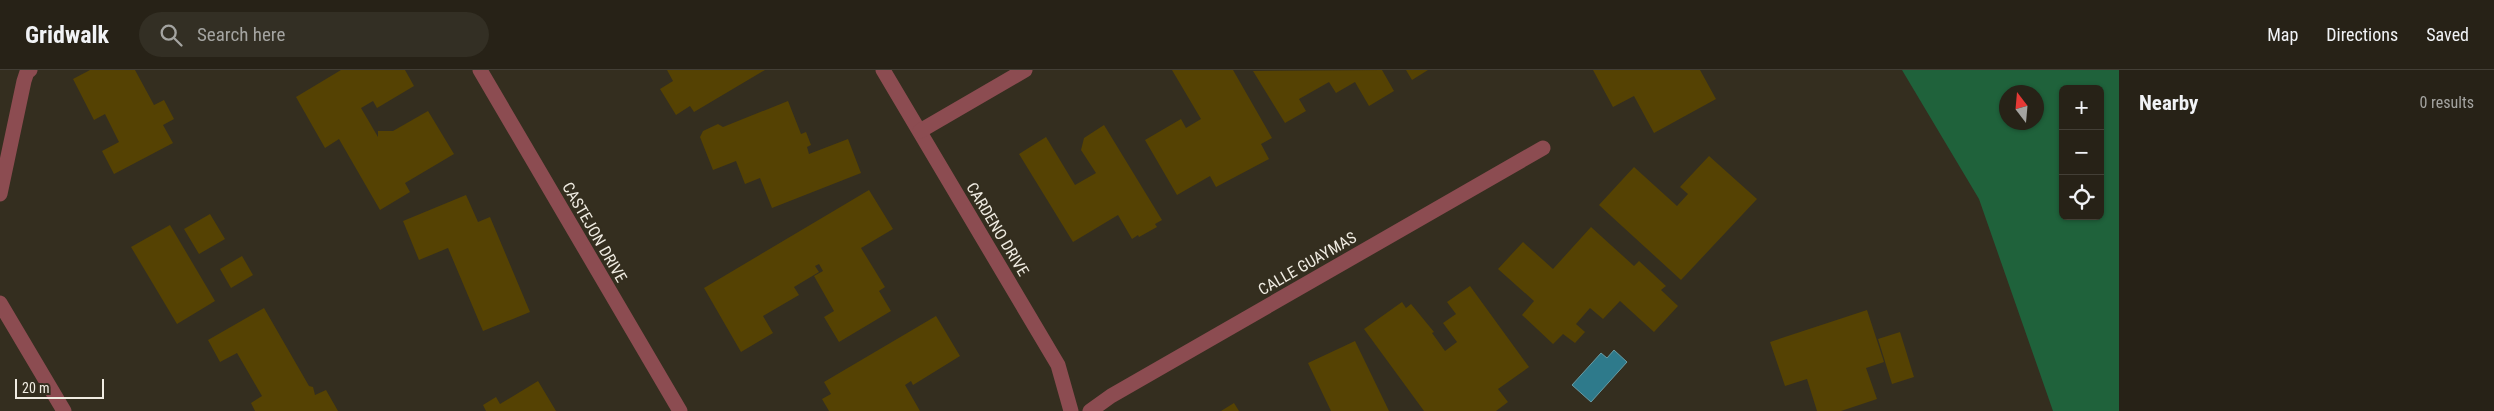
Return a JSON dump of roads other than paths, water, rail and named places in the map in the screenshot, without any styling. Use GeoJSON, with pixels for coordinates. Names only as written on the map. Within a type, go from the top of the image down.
{"type":"FeatureCollection","features":[{"type":"Feature","properties":{"kind":"street"},"geometry":{"type":"LineString","coordinates":[[0,194],[24,80],[27,72],[30,70]]}},
{"type":"Feature","properties":{"kind":"street","name":"CASTEJON DRIVE"},"geometry":{"type":"LineString","coordinates":[[480,70],[680,411]]}},
{"type":"Feature","properties":{"kind":"street","name":"CARDENO DRIVE"},"geometry":{"type":"LineString","coordinates":[[883,70],[1058,365],[1071,411]]}},
{"type":"Feature","properties":{"kind":"street"},"geometry":{"type":"LineString","coordinates":[[920,131],[1025,70]]}},
{"type":"Feature","properties":{"kind":"street","name":"CALLE GUAYMAS"},"geometry":{"type":"LineString","coordinates":[[1090,411],[1111,396],[1543,148]]}},
{"type":"Feature","properties":{"kind":"street"},"geometry":{"type":"LineString","coordinates":[[0,302],[64,411]]}},
{"type":"Feature","properties":{"kind":"water"},"geometry":{"type":"Polygon","coordinates":[[[1614,350],[1627,362],[1591,402],[1572,385],[1601,353],[1607,358],[1614,350]]]}}]}
